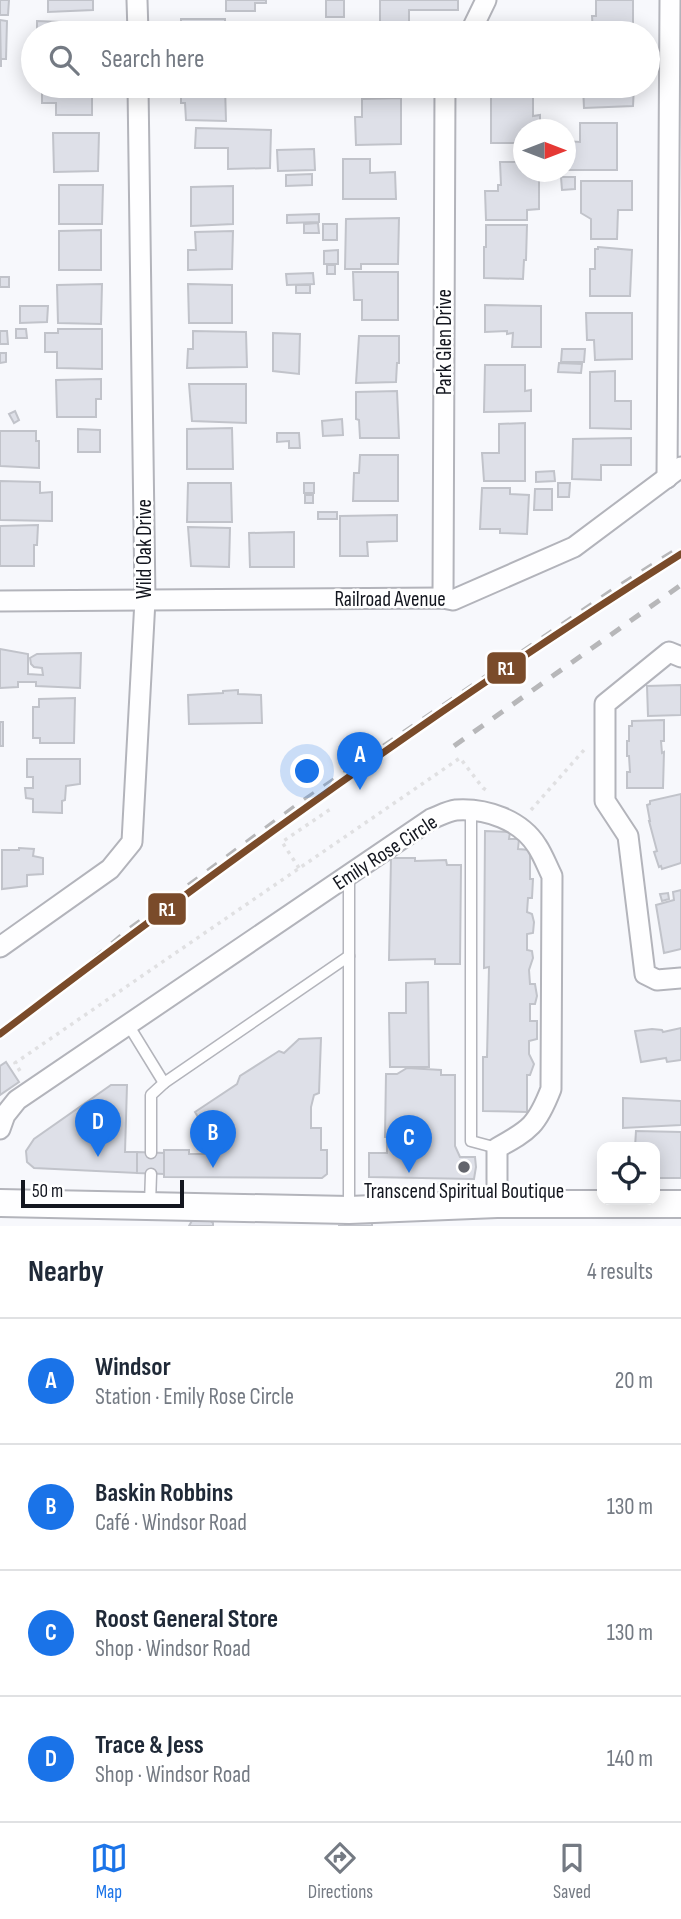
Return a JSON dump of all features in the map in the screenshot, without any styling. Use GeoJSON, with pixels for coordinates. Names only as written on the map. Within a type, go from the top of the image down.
{"type":"FeatureCollection","features":[{"type":"Feature","properties":{"kind":"main road"},"geometry":{"type":"LineString","coordinates":[[0,1203],[150,1215],[497,1205],[667,1211]]}},
{"type":"Feature","properties":{"kind":"street"},"geometry":{"type":"LineString","coordinates":[[137,0],[138,21]]}},
{"type":"Feature","properties":{"kind":"street"},"geometry":{"type":"LineString","coordinates":[[476,21],[486,0]]}},
{"type":"Feature","properties":{"kind":"street"},"geometry":{"type":"LineString","coordinates":[[670,0],[674,473]]}},
{"type":"Feature","properties":{"kind":"street","name":"Wild Oak Drive"},"geometry":{"type":"LineString","coordinates":[[0,947],[110,869],[132,842],[145,600],[138,98]]}},
{"type":"Feature","properties":{"kind":"street","name":"Park Glen Drive"},"geometry":{"type":"LineString","coordinates":[[443,598],[445,98]]}},
{"type":"Feature","properties":{"kind":"street","name":"Railroad Avenue"},"geometry":{"type":"LineString","coordinates":[[0,601],[453,600],[574,547],[674,473]]}},
{"type":"Feature","properties":{"kind":"street"},"geometry":{"type":"LineString","coordinates":[[681,657],[669,652],[605,704],[605,801],[628,836],[645,974],[657,980],[681,978]]}},
{"type":"Feature","properties":{"kind":"street","name":"Emily Rose Circle"},"geometry":{"type":"LineString","coordinates":[[0,1129],[5,1115],[17,1100],[431,819],[454,810],[471,811],[495,815],[518,825]]}},
{"type":"Feature","properties":{"kind":"street"},"geometry":{"type":"LineString","coordinates":[[497,1205],[497,1148],[526,1133],[542,1114],[551,1089],[552,876],[537,844],[518,825]]}},
{"type":"Feature","properties":{"kind":"lane"},"geometry":{"type":"LineString","coordinates":[[471,811],[471,1141],[497,1148]]}},
{"type":"Feature","properties":{"kind":"lane"},"geometry":{"type":"LineString","coordinates":[[349,875],[349,1210]]}},
{"type":"Feature","properties":{"kind":"lane"},"geometry":{"type":"LineString","coordinates":[[151,1153],[151,1095],[164,1083],[349,956]]}},
{"type":"Feature","properties":{"kind":"lane"},"geometry":{"type":"LineString","coordinates":[[129,1026],[164,1083]]}},
{"type":"Feature","properties":{"kind":"lane"},"geometry":{"type":"LineString","coordinates":[[150,1215],[151,1174]]}},
{"type":"Feature","properties":{"kind":"path"},"geometry":{"type":"LineString","coordinates":[[518,825],[605,726]]}},
{"type":"Feature","properties":{"kind":"path"},"geometry":{"type":"LineString","coordinates":[[20,1071],[15,1063],[460,758],[483,788],[493,794]]}},
{"type":"Feature","properties":{"kind":"path"},"geometry":{"type":"LineString","coordinates":[[299,868],[282,842],[332,808]]}},
{"type":"Feature","properties":{"kind":"building"},"geometry":{"type":"Polygon","coordinates":[[[0,0],[9,0],[8,15],[0,15],[0,0]]]}},
{"type":"Feature","properties":{"kind":"building"},"geometry":{"type":"Polygon","coordinates":[[[48,0],[93,0],[93,10],[48,12],[48,0]]]}},
{"type":"Feature","properties":{"kind":"building"},"geometry":{"type":"Polygon","coordinates":[[[226,0],[266,0],[266,3],[255,3],[255,11],[226,11],[226,0]]]}},
{"type":"Feature","properties":{"kind":"building"},"geometry":{"type":"Polygon","coordinates":[[[326,0],[344,0],[344,17],[326,17],[326,0]]]}},
{"type":"Feature","properties":{"kind":"building"},"geometry":{"type":"Polygon","coordinates":[[[380,0],[458,0],[458,10],[409,10],[409,21],[380,21],[380,0]]]}},
{"type":"Feature","properties":{"kind":"building"},"geometry":{"type":"Polygon","coordinates":[[[596,0],[633,0],[633,21],[592,21],[592,16],[596,16],[596,0]]]}},
{"type":"Feature","properties":{"kind":"building"},"geometry":{"type":"Polygon","coordinates":[[[181,19],[225,19],[225,21],[181,19]]]}},
{"type":"Feature","properties":{"kind":"building"},"geometry":{"type":"Polygon","coordinates":[[[0,20],[7,21],[6,59],[1,59],[1,67],[0,20]]]}},
{"type":"Feature","properties":{"kind":"building"},"geometry":{"type":"Polygon","coordinates":[[[42,98],[92,98],[92,115],[56,115],[56,103],[42,103],[42,98]]]}},
{"type":"Feature","properties":{"kind":"building"},"geometry":{"type":"Polygon","coordinates":[[[181,98],[225,98],[226,121],[186,120],[185,103],[181,103],[181,98]]]}},
{"type":"Feature","properties":{"kind":"building"},"geometry":{"type":"Polygon","coordinates":[[[401,98],[401,144],[356,145],[355,117],[362,117],[362,99],[401,98]]]}},
{"type":"Feature","properties":{"kind":"building"},"geometry":{"type":"Polygon","coordinates":[[[491,98],[533,98],[533,116],[540,115],[540,119],[513,119],[513,143],[491,143],[491,98]]]}},
{"type":"Feature","properties":{"kind":"building"},"geometry":{"type":"Polygon","coordinates":[[[584,98],[633,98],[633,106],[584,108],[584,98]]]}},
{"type":"Feature","properties":{"kind":"building"},"geometry":{"type":"Polygon","coordinates":[[[580,123],[617,123],[617,170],[576,170],[576,142],[580,142],[580,123]]]}},
{"type":"Feature","properties":{"kind":"building"},"geometry":{"type":"Polygon","coordinates":[[[196,128],[271,130],[270,168],[228,169],[228,148],[195,148],[196,128]]]}},
{"type":"Feature","properties":{"kind":"building"},"geometry":{"type":"Polygon","coordinates":[[[53,133],[99,133],[98,171],[54,172],[53,133]]]}},
{"type":"Feature","properties":{"kind":"building"},"geometry":{"type":"Polygon","coordinates":[[[314,149],[315,170],[278,171],[277,150],[314,149]]]}},
{"type":"Feature","properties":{"kind":"building"},"geometry":{"type":"Polygon","coordinates":[[[343,159],[370,159],[370,173],[395,172],[396,199],[343,199],[343,159]]]}},
{"type":"Feature","properties":{"kind":"building"},"geometry":{"type":"Polygon","coordinates":[[[500,162],[513,162],[513,182],[539,182],[539,209],[527,210],[527,220],[486,220],[485,191],[498,191],[498,185],[501,185],[500,162]]]}},
{"type":"Feature","properties":{"kind":"building"},"geometry":{"type":"Polygon","coordinates":[[[312,174],[312,185],[286,186],[286,175],[312,174]]]}},
{"type":"Feature","properties":{"kind":"building"},"geometry":{"type":"Polygon","coordinates":[[[581,181],[632,181],[632,210],[618,210],[617,239],[591,239],[591,219],[581,213],[581,181]]]}},
{"type":"Feature","properties":{"kind":"building"},"geometry":{"type":"Polygon","coordinates":[[[561,182],[575,182],[575,189],[562,190],[561,182]]]}},
{"type":"Feature","properties":{"kind":"building"},"geometry":{"type":"Polygon","coordinates":[[[59,185],[103,185],[102,224],[59,224],[59,185]]]}},
{"type":"Feature","properties":{"kind":"building"},"geometry":{"type":"Polygon","coordinates":[[[233,186],[233,224],[191,226],[191,187],[233,186]]]}},
{"type":"Feature","properties":{"kind":"building"},"geometry":{"type":"Polygon","coordinates":[[[319,214],[319,222],[287,223],[287,215],[319,214]]]}},
{"type":"Feature","properties":{"kind":"building"},"geometry":{"type":"Polygon","coordinates":[[[399,218],[398,264],[361,264],[361,269],[345,269],[346,219],[399,218]]]}},
{"type":"Feature","properties":{"kind":"building"},"geometry":{"type":"Polygon","coordinates":[[[318,223],[319,233],[304,233],[304,224],[318,223]]]}},
{"type":"Feature","properties":{"kind":"building"},"geometry":{"type":"Polygon","coordinates":[[[323,224],[337,224],[337,240],[323,240],[323,224]]]}},
{"type":"Feature","properties":{"kind":"building"},"geometry":{"type":"Polygon","coordinates":[[[486,225],[527,225],[523,279],[484,278],[486,225]]]}},
{"type":"Feature","properties":{"kind":"building"},"geometry":{"type":"Polygon","coordinates":[[[101,230],[101,270],[59,270],[59,231],[101,230]]]}},
{"type":"Feature","properties":{"kind":"building"},"geometry":{"type":"Polygon","coordinates":[[[233,231],[232,269],[188,270],[188,250],[196,250],[195,232],[233,231]]]}},
{"type":"Feature","properties":{"kind":"building"},"geometry":{"type":"Polygon","coordinates":[[[595,249],[632,250],[630,296],[590,296],[590,269],[595,269],[595,249]]]}},
{"type":"Feature","properties":{"kind":"building"},"geometry":{"type":"Polygon","coordinates":[[[338,250],[338,264],[324,264],[324,251],[338,250]]]}},
{"type":"Feature","properties":{"kind":"building"},"geometry":{"type":"Polygon","coordinates":[[[327,265],[335,265],[335,274],[327,274],[327,265]]]}},
{"type":"Feature","properties":{"kind":"building"},"geometry":{"type":"Polygon","coordinates":[[[353,272],[398,272],[398,320],[362,320],[362,300],[354,300],[353,272]]]}},
{"type":"Feature","properties":{"kind":"building"},"geometry":{"type":"Polygon","coordinates":[[[313,273],[314,284],[287,285],[286,274],[313,273]]]}},
{"type":"Feature","properties":{"kind":"building"},"geometry":{"type":"Polygon","coordinates":[[[0,277],[9,277],[9,287],[0,287],[0,277]]]}},
{"type":"Feature","properties":{"kind":"building"},"geometry":{"type":"Polygon","coordinates":[[[102,284],[101,324],[58,323],[57,285],[102,284]]]}},
{"type":"Feature","properties":{"kind":"building"},"geometry":{"type":"Polygon","coordinates":[[[188,284],[232,285],[232,323],[189,323],[188,284]]]}},
{"type":"Feature","properties":{"kind":"building"},"geometry":{"type":"Polygon","coordinates":[[[296,285],[310,285],[310,293],[296,293],[296,285]]]}},
{"type":"Feature","properties":{"kind":"building"},"geometry":{"type":"Polygon","coordinates":[[[485,305],[541,306],[541,347],[512,347],[513,333],[485,332],[485,305]]]}},
{"type":"Feature","properties":{"kind":"building"},"geometry":{"type":"Polygon","coordinates":[[[20,306],[48,306],[47,322],[20,323],[20,306]]]}},
{"type":"Feature","properties":{"kind":"building"},"geometry":{"type":"Polygon","coordinates":[[[586,313],[632,313],[632,359],[595,360],[594,340],[587,340],[586,313]]]}},
{"type":"Feature","properties":{"kind":"building"},"geometry":{"type":"Polygon","coordinates":[[[16,329],[26,329],[27,338],[16,338],[16,329]]]}},
{"type":"Feature","properties":{"kind":"building"},"geometry":{"type":"Polygon","coordinates":[[[58,329],[102,329],[102,369],[57,368],[57,352],[45,352],[45,333],[58,333],[58,329]]]}},
{"type":"Feature","properties":{"kind":"building"},"geometry":{"type":"Polygon","coordinates":[[[0,331],[7,331],[8,344],[0,344],[0,331]]]}},
{"type":"Feature","properties":{"kind":"building"},"geometry":{"type":"Polygon","coordinates":[[[193,331],[246,332],[247,367],[187,368],[188,349],[193,349],[193,331]]]}},
{"type":"Feature","properties":{"kind":"building"},"geometry":{"type":"Polygon","coordinates":[[[273,333],[300,334],[299,374],[273,371],[273,333]]]}},
{"type":"Feature","properties":{"kind":"building"},"geometry":{"type":"Polygon","coordinates":[[[359,336],[399,336],[396,382],[356,383],[359,336]]]}},
{"type":"Feature","properties":{"kind":"building"},"geometry":{"type":"Polygon","coordinates":[[[562,349],[585,349],[584,362],[561,362],[562,349]]]}},
{"type":"Feature","properties":{"kind":"building"},"geometry":{"type":"Polygon","coordinates":[[[0,353],[6,353],[6,362],[0,363],[0,353]]]}},
{"type":"Feature","properties":{"kind":"building"},"geometry":{"type":"Polygon","coordinates":[[[559,363],[582,364],[581,373],[558,372],[559,363]]]}},
{"type":"Feature","properties":{"kind":"building"},"geometry":{"type":"Polygon","coordinates":[[[485,365],[525,365],[525,391],[531,390],[531,411],[484,412],[485,365]]]}},
{"type":"Feature","properties":{"kind":"building"},"geometry":{"type":"Polygon","coordinates":[[[615,371],[615,401],[631,401],[631,429],[590,428],[590,372],[615,371]]]}},
{"type":"Feature","properties":{"kind":"building"},"geometry":{"type":"Polygon","coordinates":[[[101,379],[101,399],[96,399],[96,417],[57,417],[56,380],[101,379]]]}},
{"type":"Feature","properties":{"kind":"building"},"geometry":{"type":"Polygon","coordinates":[[[189,384],[246,384],[246,423],[192,421],[189,384]]]}},
{"type":"Feature","properties":{"kind":"building"},"geometry":{"type":"Polygon","coordinates":[[[397,391],[399,438],[360,438],[359,420],[356,419],[356,392],[397,391]]]}},
{"type":"Feature","properties":{"kind":"building"},"geometry":{"type":"Polygon","coordinates":[[[15,411],[19,420],[14,423],[9,414],[15,411]]]}},
{"type":"Feature","properties":{"kind":"building"},"geometry":{"type":"Polygon","coordinates":[[[342,419],[343,435],[323,436],[322,421],[342,419]]]}},
{"type":"Feature","properties":{"kind":"building"},"geometry":{"type":"Polygon","coordinates":[[[525,423],[525,481],[484,481],[482,453],[499,453],[499,424],[525,423]]]}},
{"type":"Feature","properties":{"kind":"building"},"geometry":{"type":"Polygon","coordinates":[[[232,428],[233,469],[187,469],[187,429],[232,428]]]}},
{"type":"Feature","properties":{"kind":"building"},"geometry":{"type":"Polygon","coordinates":[[[78,429],[100,430],[100,452],[78,452],[78,429]]]}},
{"type":"Feature","properties":{"kind":"building"},"geometry":{"type":"Polygon","coordinates":[[[0,431],[36,431],[36,441],[39,441],[39,468],[0,466],[0,431]]]}},
{"type":"Feature","properties":{"kind":"building"},"geometry":{"type":"Polygon","coordinates":[[[277,433],[299,433],[300,448],[289,448],[289,441],[277,442],[277,433]]]}},
{"type":"Feature","properties":{"kind":"building"},"geometry":{"type":"Polygon","coordinates":[[[631,438],[631,465],[601,465],[601,480],[572,479],[573,439],[631,438]]]}},
{"type":"Feature","properties":{"kind":"building"},"geometry":{"type":"Polygon","coordinates":[[[360,455],[398,455],[398,501],[353,501],[354,473],[359,473],[360,455]]]}},
{"type":"Feature","properties":{"kind":"building"},"geometry":{"type":"Polygon","coordinates":[[[554,471],[555,481],[536,482],[536,472],[554,471]]]}},
{"type":"Feature","properties":{"kind":"building"},"geometry":{"type":"Polygon","coordinates":[[[0,481],[40,482],[40,493],[52,492],[52,521],[0,520],[0,481]]]}},
{"type":"Feature","properties":{"kind":"building"},"geometry":{"type":"Polygon","coordinates":[[[188,483],[231,483],[232,522],[187,522],[188,483]]]}},
{"type":"Feature","properties":{"kind":"building"},"geometry":{"type":"Polygon","coordinates":[[[304,483],[314,483],[314,493],[304,493],[304,483]]]}},
{"type":"Feature","properties":{"kind":"building"},"geometry":{"type":"Polygon","coordinates":[[[558,483],[570,483],[569,497],[558,497],[558,483]]]}},
{"type":"Feature","properties":{"kind":"building"},"geometry":{"type":"Polygon","coordinates":[[[482,488],[510,488],[510,494],[529,495],[527,534],[500,533],[500,529],[480,529],[482,488]]]}},
{"type":"Feature","properties":{"kind":"building"},"geometry":{"type":"Polygon","coordinates":[[[535,489],[552,489],[552,510],[534,510],[535,489]]]}},
{"type":"Feature","properties":{"kind":"building"},"geometry":{"type":"Polygon","coordinates":[[[305,495],[313,495],[313,503],[305,503],[305,495]]]}},
{"type":"Feature","properties":{"kind":"building"},"geometry":{"type":"Polygon","coordinates":[[[318,512],[337,512],[337,519],[318,519],[318,512]]]}},
{"type":"Feature","properties":{"kind":"building"},"geometry":{"type":"Polygon","coordinates":[[[397,515],[397,541],[367,542],[368,556],[340,556],[340,516],[397,515]]]}},
{"type":"Feature","properties":{"kind":"building"},"geometry":{"type":"Polygon","coordinates":[[[38,525],[34,566],[0,566],[0,526],[38,525]]]}},
{"type":"Feature","properties":{"kind":"building"},"geometry":{"type":"Polygon","coordinates":[[[188,527],[230,528],[229,567],[191,566],[188,527]]]}},
{"type":"Feature","properties":{"kind":"building"},"geometry":{"type":"Polygon","coordinates":[[[294,532],[294,567],[250,567],[249,533],[294,532]]]}},
{"type":"Feature","properties":{"kind":"building"},"geometry":{"type":"Polygon","coordinates":[[[0,649],[28,654],[28,674],[43,675],[42,668],[34,667],[30,658],[37,654],[81,653],[80,688],[36,686],[36,682],[18,682],[18,687],[0,688],[0,649]]]}},
{"type":"Feature","properties":{"kind":"building"},"geometry":{"type":"Polygon","coordinates":[[[681,685],[681,715],[648,716],[647,686],[681,685]]]}},
{"type":"Feature","properties":{"kind":"building"},"geometry":{"type":"Polygon","coordinates":[[[238,690],[238,694],[261,695],[262,723],[189,724],[188,695],[238,690]]]}},
{"type":"Feature","properties":{"kind":"building"},"geometry":{"type":"Polygon","coordinates":[[[75,698],[74,743],[40,743],[40,738],[33,738],[33,707],[39,707],[39,699],[75,698]]]}},
{"type":"Feature","properties":{"kind":"building"},"geometry":{"type":"Polygon","coordinates":[[[664,720],[664,741],[661,741],[662,753],[664,752],[663,788],[627,788],[627,772],[630,772],[627,756],[629,726],[632,726],[632,721],[664,720]]]}},
{"type":"Feature","properties":{"kind":"building"},"geometry":{"type":"Polygon","coordinates":[[[0,722],[3,722],[3,746],[0,746],[0,722]]]}},
{"type":"Feature","properties":{"kind":"building"},"geometry":{"type":"Polygon","coordinates":[[[27,759],[80,759],[80,784],[66,786],[62,813],[33,812],[33,799],[26,798],[25,788],[33,788],[33,777],[27,777],[27,759]]]}},
{"type":"Feature","properties":{"kind":"building"},"geometry":{"type":"Polygon","coordinates":[[[681,794],[681,863],[662,869],[654,852],[657,851],[647,805],[650,801],[681,794]]]}},
{"type":"Feature","properties":{"kind":"building"},"geometry":{"type":"Polygon","coordinates":[[[485,831],[510,832],[509,839],[519,839],[518,849],[530,850],[530,879],[533,879],[532,898],[528,898],[527,912],[532,914],[534,922],[533,933],[527,934],[527,950],[532,951],[533,958],[529,970],[530,984],[535,984],[537,996],[535,1004],[530,1004],[530,1021],[537,1021],[537,1039],[529,1041],[529,1054],[534,1064],[530,1075],[527,1075],[527,1112],[483,1111],[483,1057],[487,1057],[489,967],[484,968],[485,831]]]}},
{"type":"Feature","properties":{"kind":"building"},"geometry":{"type":"Polygon","coordinates":[[[34,849],[33,856],[43,858],[43,874],[27,875],[27,886],[2,889],[2,850],[34,849]]]}},
{"type":"Feature","properties":{"kind":"building"},"geometry":{"type":"Polygon","coordinates":[[[391,858],[415,858],[415,861],[446,860],[447,865],[461,865],[460,964],[435,964],[435,959],[389,960],[391,858]]]}},
{"type":"Feature","properties":{"kind":"building"},"geometry":{"type":"Polygon","coordinates":[[[681,890],[681,949],[664,953],[656,905],[674,900],[673,892],[681,890]]]}},
{"type":"Feature","properties":{"kind":"building"},"geometry":{"type":"Polygon","coordinates":[[[668,893],[669,899],[662,901],[660,894],[668,893]]]}},
{"type":"Feature","properties":{"kind":"building"},"geometry":{"type":"Polygon","coordinates":[[[428,982],[429,1067],[390,1067],[389,1013],[406,1013],[406,983],[428,982]]]}},
{"type":"Feature","properties":{"kind":"building"},"geometry":{"type":"Polygon","coordinates":[[[681,1028],[681,1060],[667,1062],[666,1058],[641,1062],[635,1031],[652,1029],[663,1032],[681,1028]]]}},
{"type":"Feature","properties":{"kind":"building"},"geometry":{"type":"Polygon","coordinates":[[[321,1038],[319,1093],[314,1095],[311,1107],[311,1128],[321,1128],[321,1150],[327,1150],[327,1174],[322,1178],[164,1177],[164,1150],[189,1150],[189,1154],[207,1154],[206,1130],[195,1112],[237,1084],[240,1076],[279,1051],[284,1053],[299,1039],[321,1038]]]}},
{"type":"Feature","properties":{"kind":"building"},"geometry":{"type":"Polygon","coordinates":[[[6,1062],[19,1082],[0,1095],[0,1066],[6,1062]]]}},
{"type":"Feature","properties":{"kind":"building"},"geometry":{"type":"Polygon","coordinates":[[[407,1068],[441,1070],[441,1075],[455,1075],[455,1146],[460,1157],[475,1157],[474,1179],[369,1177],[369,1153],[387,1153],[386,1074],[397,1074],[407,1068]]]}},
{"type":"Feature","properties":{"kind":"building"},"geometry":{"type":"Polygon","coordinates":[[[111,1085],[127,1085],[125,1152],[137,1152],[137,1173],[34,1168],[27,1162],[26,1151],[34,1139],[111,1085]]]}},
{"type":"Feature","properties":{"kind":"building"},"geometry":{"type":"Polygon","coordinates":[[[623,1098],[681,1101],[681,1125],[623,1128],[623,1098]]]}},
{"type":"Feature","properties":{"kind":"building"},"geometry":{"type":"Polygon","coordinates":[[[636,1131],[681,1132],[681,1178],[660,1178],[660,1142],[635,1142],[636,1131]]]}},
{"type":"Feature","properties":{"kind":"building"},"geometry":{"type":"Polygon","coordinates":[[[137,1152],[164,1153],[164,1174],[137,1173],[137,1152]]]}},
{"type":"Feature","properties":{"kind":"building"},"geometry":{"type":"Polygon","coordinates":[[[194,1217],[206,1217],[213,1226],[189,1226],[194,1217]]]}},
{"type":"Feature","properties":{"kind":"building"},"geometry":{"type":"Polygon","coordinates":[[[348,1221],[372,1221],[372,1226],[344,1226],[348,1221]]]}},
{"type":"Feature","properties":{"kind":"railway"},"geometry":{"type":"LineString","coordinates":[[0,1034],[127,931],[300,803],[613,590],[681,547]]}},
{"type":"Feature","properties":{"kind":"railway"},"geometry":{"type":"LineString","coordinates":[[454,746],[681,585]]}},
{"type":"Feature","properties":{"kind":"transit line","name":"R1"},"geometry":{"type":"LineString","coordinates":[[0,1034],[335,786],[593,610],[681,554]]}},
{"type":"Feature","properties":{"kind":"place","name":"Windsor"},"geometry":{"type":"Point","coordinates":[360,790]}},
{"type":"Feature","properties":{"kind":"place","name":"Trace & Jess"},"geometry":{"type":"Point","coordinates":[98,1157]}},
{"type":"Feature","properties":{"kind":"place","name":"Transcend Spiritual Boutique"},"geometry":{"type":"Point","coordinates":[464,1167]}},
{"type":"Feature","properties":{"kind":"place","name":"Baskin Robbins"},"geometry":{"type":"Point","coordinates":[213,1168]}},
{"type":"Feature","properties":{"kind":"place","name":"Roost General Store"},"geometry":{"type":"Point","coordinates":[409,1173]}}]}
